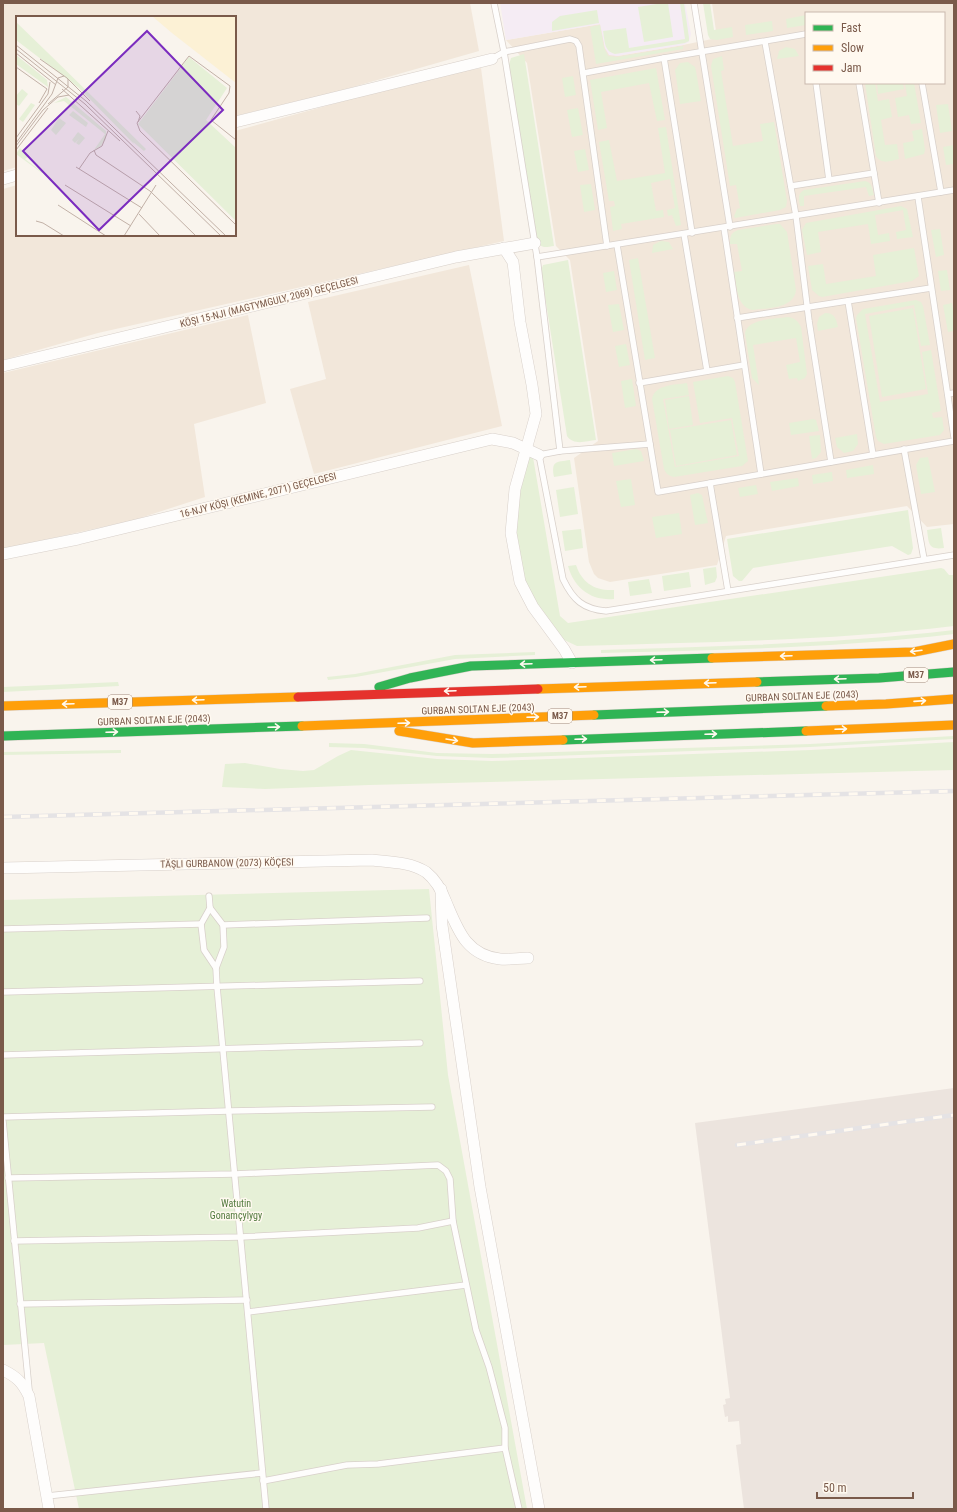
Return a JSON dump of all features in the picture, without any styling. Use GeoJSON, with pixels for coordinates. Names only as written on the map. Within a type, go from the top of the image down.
{"type":"FeatureCollection","features":[{"type":"Feature","properties":{"kind":"highway"},"geometry":{"type":"LineString","coordinates":[[351,695],[410,678],[471,666],[914,652],[954,644]]}},
{"type":"Feature","properties":{"kind":"highway","name":"GURBAN SOLTAN EJE (2043)"},"geometry":{"type":"LineString","coordinates":[[3,706],[879,678],[954,672]]}},
{"type":"Feature","properties":{"kind":"highway","name":"GURBAN SOLTAN EJE (2043)"},"geometry":{"type":"LineString","coordinates":[[3,736],[886,704],[954,699]]}},
{"type":"Feature","properties":{"kind":"highway"},"geometry":{"type":"LineString","coordinates":[[358,724],[473,743],[954,725]]}},
{"type":"Feature","properties":{"kind":"street"},"geometry":{"type":"LineString","coordinates":[[236,122],[492,59]]}},
{"type":"Feature","properties":{"kind":"street"},"geometry":{"type":"LineString","coordinates":[[3,179],[16,176]]}},
{"type":"Feature","properties":{"kind":"street","name":"KÖŞI 15-NJI (MAGTYMGULY, 2069) GEÇELGESI"},"geometry":{"type":"LineString","coordinates":[[3,366],[456,257],[535,243]]}},
{"type":"Feature","properties":{"kind":"street"},"geometry":{"type":"LineString","coordinates":[[504,248],[513,262],[520,322],[536,414],[515,489],[511,533],[520,582],[533,607],[564,649],[572,663]]}},
{"type":"Feature","properties":{"kind":"street","name":"16-NJY KÖŞI (KEMINE, 2071) GEÇELGESI"},"geometry":{"type":"LineString","coordinates":[[3,554],[78,539],[492,439],[513,443],[539,456]]}},
{"type":"Feature","properties":{"kind":"street","name":"TÄŞLI GURBANOW (2073) KÖÇESI"},"geometry":{"type":"LineString","coordinates":[[3,868],[372,860],[403,864],[427,873],[441,889],[460,934],[470,947],[485,955],[500,959],[528,958]]}},
{"type":"Feature","properties":{"kind":"street"},"geometry":{"type":"LineString","coordinates":[[441,889],[442,925],[480,1188],[539,1509]]}},
{"type":"Feature","properties":{"kind":"street"},"geometry":{"type":"LineString","coordinates":[[3,1370],[14,1375],[23,1383],[29,1396],[49,1509]]}},
{"type":"Feature","properties":{"kind":"lane"},"geometry":{"type":"LineString","coordinates":[[494,3],[504,52],[535,243],[560,451]]}},
{"type":"Feature","properties":{"kind":"lane"},"geometry":{"type":"LineString","coordinates":[[694,3],[727,227],[737,318],[761,474]]}},
{"type":"Feature","properties":{"kind":"lane"},"geometry":{"type":"LineString","coordinates":[[584,73],[805,34]]}},
{"type":"Feature","properties":{"kind":"lane"},"geometry":{"type":"LineString","coordinates":[[492,59],[504,52],[570,39],[576,41],[579,46],[584,73],[608,246]]}},
{"type":"Feature","properties":{"kind":"lane"},"geometry":{"type":"LineString","coordinates":[[765,42],[796,216],[809,321],[831,462]]}},
{"type":"Feature","properties":{"kind":"lane"},"geometry":{"type":"LineString","coordinates":[[664,58],[692,233]]}},
{"type":"Feature","properties":{"kind":"lane"},"geometry":{"type":"LineString","coordinates":[[816,84],[829,180]]}},
{"type":"Feature","properties":{"kind":"lane"},"geometry":{"type":"LineString","coordinates":[[859,84],[879,203]]}},
{"type":"Feature","properties":{"kind":"lane"},"geometry":{"type":"LineString","coordinates":[[922,84],[940,192]]}},
{"type":"Feature","properties":{"kind":"lane"},"geometry":{"type":"LineString","coordinates":[[790,186],[874,173]]}},
{"type":"Feature","properties":{"kind":"lane"},"geometry":{"type":"LineString","coordinates":[[537,257],[918,197],[954,190]]}},
{"type":"Feature","properties":{"kind":"lane"},"geometry":{"type":"LineString","coordinates":[[918,197],[954,437]]}},
{"type":"Feature","properties":{"kind":"lane"},"geometry":{"type":"LineString","coordinates":[[684,234],[707,371]]}},
{"type":"Feature","properties":{"kind":"lane"},"geometry":{"type":"LineString","coordinates":[[617,245],[658,492],[954,440]]}},
{"type":"Feature","properties":{"kind":"lane"},"geometry":{"type":"LineString","coordinates":[[737,318],[932,288]]}},
{"type":"Feature","properties":{"kind":"lane"},"geometry":{"type":"LineString","coordinates":[[848,301],[873,454]]}},
{"type":"Feature","properties":{"kind":"lane"},"geometry":{"type":"LineString","coordinates":[[639,383],[744,365]]}},
{"type":"Feature","properties":{"kind":"lane"},"geometry":{"type":"LineString","coordinates":[[948,394],[954,393]]}},
{"type":"Feature","properties":{"kind":"lane"},"geometry":{"type":"LineString","coordinates":[[650,444],[560,451],[539,456],[563,579],[568,591],[580,603],[592,610],[606,612],[954,555]]}},
{"type":"Feature","properties":{"kind":"lane"},"geometry":{"type":"LineString","coordinates":[[904,449],[924,559]]}},
{"type":"Feature","properties":{"kind":"lane"},"geometry":{"type":"LineString","coordinates":[[710,483],[728,591]]}},
{"type":"Feature","properties":{"kind":"lane"},"geometry":{"type":"LineString","coordinates":[[209,896],[210,908],[223,925],[224,947],[216,968],[217,987],[242,1237],[266,1509]]}},
{"type":"Feature","properties":{"kind":"lane"},"geometry":{"type":"LineString","coordinates":[[210,908],[201,924],[204,950],[216,968]]}},
{"type":"Feature","properties":{"kind":"lane"},"geometry":{"type":"LineString","coordinates":[[223,925],[427,918]]}},
{"type":"Feature","properties":{"kind":"lane"},"geometry":{"type":"LineString","coordinates":[[3,929],[201,924]]}},
{"type":"Feature","properties":{"kind":"lane"},"geometry":{"type":"LineString","coordinates":[[3,992],[420,981]]}},
{"type":"Feature","properties":{"kind":"lane"},"geometry":{"type":"LineString","coordinates":[[3,1055],[420,1043]]}},
{"type":"Feature","properties":{"kind":"lane"},"geometry":{"type":"LineString","coordinates":[[3,1117],[432,1107]]}},
{"type":"Feature","properties":{"kind":"lane"},"geometry":{"type":"LineString","coordinates":[[3,1121],[29,1396]]}},
{"type":"Feature","properties":{"kind":"lane"},"geometry":{"type":"LineString","coordinates":[[8,1178],[235,1174],[438,1165],[446,1171],[450,1179],[453,1221],[466,1285],[476,1330],[489,1367],[504,1428],[505,1448],[519,1509]]}},
{"type":"Feature","properties":{"kind":"lane"},"geometry":{"type":"LineString","coordinates":[[14,1241],[242,1237],[418,1228],[453,1221]]}},
{"type":"Feature","properties":{"kind":"lane"},"geometry":{"type":"LineString","coordinates":[[248,1312],[466,1285]]}},
{"type":"Feature","properties":{"kind":"lane"},"geometry":{"type":"LineString","coordinates":[[20,1304],[247,1300]]}},
{"type":"Feature","properties":{"kind":"lane"},"geometry":{"type":"LineString","coordinates":[[263,1481],[347,1465],[378,1464],[505,1448]]}},
{"type":"Feature","properties":{"kind":"lane"},"geometry":{"type":"LineString","coordinates":[[47,1496],[262,1473]]}},
{"type":"Feature","properties":{"kind":"shaded area"},"geometry":{"type":"Polygon","coordinates":[[[3,3],[470,3],[479,51],[339,91],[236,116],[236,16],[16,16],[16,167],[3,171],[3,3]]]}},
{"type":"Feature","properties":{"kind":"shaded area"},"geometry":{"type":"Polygon","coordinates":[[[500,3],[685,3],[691,34],[689,42],[683,45],[617,56],[609,55],[605,48],[600,24],[506,40],[500,3]]]}},
{"type":"Feature","properties":{"kind":"shaded area"},"geometry":{"type":"Polygon","coordinates":[[[712,3],[954,3],[954,524],[927,527],[907,506],[726,536],[717,565],[610,582],[598,578],[594,574],[589,562],[574,458],[598,441],[570,260],[556,246],[527,63],[506,40],[601,24],[605,48],[617,56],[717,38],[712,3]]]}},
{"type":"Feature","properties":{"kind":"shaded area"},"geometry":{"type":"Polygon","coordinates":[[[481,68],[504,241],[98,333],[3,360],[3,189],[16,185],[16,236],[236,236],[236,131],[424,79],[481,68]]]}},
{"type":"Feature","properties":{"kind":"shaded area"},"geometry":{"type":"Polygon","coordinates":[[[469,265],[502,426],[314,474],[290,389],[326,379],[308,302],[469,265]]]}},
{"type":"Feature","properties":{"kind":"shaded area"},"geometry":{"type":"Polygon","coordinates":[[[248,315],[266,403],[194,424],[205,497],[134,520],[3,549],[3,373],[248,315]]]}},
{"type":"Feature","properties":{"kind":"shaded area"},"geometry":{"type":"Polygon","coordinates":[[[954,1088],[954,1509],[744,1509],[736,1445],[741,1444],[739,1421],[728,1422],[728,1416],[725,1417],[723,1405],[726,1404],[725,1399],[730,1398],[695,1123],[954,1088]]]}},
{"type":"Feature","properties":{"kind":"green space"},"geometry":{"type":"Polygon","coordinates":[[[668,3],[673,37],[644,42],[638,7],[668,3]]]}},
{"type":"Feature","properties":{"kind":"green space"},"geometry":{"type":"Polygon","coordinates":[[[680,3],[684,3],[689,41],[685,43],[615,54],[611,53],[607,48],[603,31],[626,28],[629,48],[685,39],[680,3]]]}},
{"type":"Feature","properties":{"kind":"green space"},"geometry":{"type":"Polygon","coordinates":[[[703,3],[710,3],[714,30],[732,27],[733,37],[717,40],[710,39],[703,3]]]}},
{"type":"Feature","properties":{"kind":"green space"},"geometry":{"type":"Polygon","coordinates":[[[597,10],[599,23],[552,31],[552,22],[560,16],[597,10]]]}},
{"type":"Feature","properties":{"kind":"green space"},"geometry":{"type":"Polygon","coordinates":[[[805,15],[805,25],[787,28],[786,19],[805,15]]]}},
{"type":"Feature","properties":{"kind":"green space"},"geometry":{"type":"Polygon","coordinates":[[[772,21],[773,31],[746,35],[745,25],[772,21]]]}},
{"type":"Feature","properties":{"kind":"green space"},"geometry":{"type":"Polygon","coordinates":[[[600,25],[604,48],[608,56],[617,57],[683,46],[683,49],[596,64],[590,27],[600,25]]]}},
{"type":"Feature","properties":{"kind":"green space"},"geometry":{"type":"Polygon","coordinates":[[[786,47],[795,49],[799,56],[777,59],[779,51],[786,47]]]}},
{"type":"Feature","properties":{"kind":"green space"},"geometry":{"type":"Polygon","coordinates":[[[524,54],[554,246],[542,246],[537,241],[509,65],[511,58],[524,54]]]}},
{"type":"Feature","properties":{"kind":"green space"},"geometry":{"type":"Polygon","coordinates":[[[722,56],[724,70],[721,71],[733,146],[763,141],[760,124],[774,122],[787,201],[786,207],[780,210],[735,218],[734,216],[737,209],[740,208],[736,185],[730,186],[711,66],[713,59],[722,56]]]}},
{"type":"Feature","properties":{"kind":"green space"},"geometry":{"type":"Polygon","coordinates":[[[688,62],[695,67],[701,101],[680,104],[675,70],[680,63],[688,62]]]}},
{"type":"Feature","properties":{"kind":"green space"},"geometry":{"type":"Polygon","coordinates":[[[656,68],[665,120],[657,121],[649,83],[601,92],[607,128],[598,130],[590,80],[656,68]]]}},
{"type":"Feature","properties":{"kind":"green space"},"geometry":{"type":"Polygon","coordinates":[[[573,76],[576,95],[565,97],[562,78],[573,76]]]}},
{"type":"Feature","properties":{"kind":"green space"},"geometry":{"type":"Polygon","coordinates":[[[865,84],[875,84],[878,101],[889,99],[892,117],[881,120],[885,145],[897,144],[899,159],[881,161],[876,156],[865,84]]]}},
{"type":"Feature","properties":{"kind":"green space"},"geometry":{"type":"Polygon","coordinates":[[[877,84],[903,84],[904,89],[878,94],[877,84]]]}},
{"type":"Feature","properties":{"kind":"green space"},"geometry":{"type":"Polygon","coordinates":[[[905,84],[914,84],[921,123],[911,124],[909,115],[898,117],[895,98],[907,96],[905,84]]]}},
{"type":"Feature","properties":{"kind":"green space"},"geometry":{"type":"Polygon","coordinates":[[[948,104],[952,131],[940,133],[936,105],[948,104]]]}},
{"type":"Feature","properties":{"kind":"green space"},"geometry":{"type":"Polygon","coordinates":[[[578,108],[583,135],[572,137],[567,110],[578,108]]]}},
{"type":"Feature","properties":{"kind":"green space"},"geometry":{"type":"Polygon","coordinates":[[[666,127],[681,225],[676,226],[672,215],[668,216],[667,210],[675,208],[670,179],[651,183],[656,211],[663,210],[664,217],[621,224],[622,229],[613,231],[610,207],[615,206],[614,201],[609,201],[599,142],[609,140],[617,181],[665,173],[658,128],[666,127]]]}},
{"type":"Feature","properties":{"kind":"green space"},"geometry":{"type":"Polygon","coordinates":[[[922,129],[925,150],[924,154],[905,159],[903,143],[914,141],[912,131],[922,129]]]}},
{"type":"Feature","properties":{"kind":"green space"},"geometry":{"type":"Polygon","coordinates":[[[954,145],[954,164],[946,165],[943,147],[954,145]]]}},
{"type":"Feature","properties":{"kind":"green space"},"geometry":{"type":"Polygon","coordinates":[[[585,149],[589,170],[578,172],[574,151],[585,149]]]}},
{"type":"Feature","properties":{"kind":"green space"},"geometry":{"type":"Polygon","coordinates":[[[865,181],[870,184],[874,195],[869,196],[866,187],[804,196],[804,206],[800,206],[799,195],[804,190],[865,181]]]}},
{"type":"Feature","properties":{"kind":"green space"},"geometry":{"type":"Polygon","coordinates":[[[591,184],[595,210],[584,212],[580,185],[591,184]]]}},
{"type":"Feature","properties":{"kind":"green space"},"geometry":{"type":"Polygon","coordinates":[[[901,206],[907,209],[913,237],[897,239],[896,232],[906,230],[903,210],[875,215],[878,235],[889,233],[890,241],[871,244],[868,224],[818,232],[821,252],[807,255],[802,230],[806,223],[901,206]]]}},
{"type":"Feature","properties":{"kind":"green space"},"geometry":{"type":"Polygon","coordinates":[[[780,224],[787,232],[796,290],[794,296],[785,304],[772,308],[752,310],[743,304],[738,295],[734,272],[742,271],[737,244],[730,244],[730,237],[733,232],[738,230],[780,224]]]}},
{"type":"Feature","properties":{"kind":"green space"},"geometry":{"type":"Polygon","coordinates":[[[940,229],[944,255],[936,257],[931,230],[940,229]]]}},
{"type":"Feature","properties":{"kind":"green space"},"geometry":{"type":"Polygon","coordinates":[[[661,241],[669,242],[673,249],[652,253],[653,245],[661,241]]]}},
{"type":"Feature","properties":{"kind":"green space"},"geometry":{"type":"Polygon","coordinates":[[[914,248],[919,276],[912,281],[822,297],[812,290],[808,266],[823,264],[826,284],[876,276],[873,255],[914,248]]]}},
{"type":"Feature","properties":{"kind":"green space"},"geometry":{"type":"Polygon","coordinates":[[[638,258],[655,358],[645,360],[629,260],[638,258]]]}},
{"type":"Feature","properties":{"kind":"green space"},"geometry":{"type":"Polygon","coordinates":[[[568,260],[596,440],[580,442],[573,441],[567,436],[541,271],[543,265],[568,260]]]}},
{"type":"Feature","properties":{"kind":"green space"},"geometry":{"type":"Polygon","coordinates":[[[947,270],[950,290],[941,291],[938,271],[947,270]]]}},
{"type":"Feature","properties":{"kind":"green space"},"geometry":{"type":"Polygon","coordinates":[[[614,271],[617,290],[606,292],[603,273],[614,271]]]}},
{"type":"Feature","properties":{"kind":"green space"},"geometry":{"type":"Polygon","coordinates":[[[916,300],[921,302],[923,306],[930,345],[921,346],[914,305],[865,314],[880,402],[928,394],[922,352],[931,350],[941,411],[932,413],[933,418],[942,417],[944,430],[940,435],[884,444],[878,441],[876,437],[856,318],[863,309],[916,300]]]}},
{"type":"Feature","properties":{"kind":"green space"},"geometry":{"type":"Polygon","coordinates":[[[952,303],[954,331],[948,332],[943,305],[952,303]]]}},
{"type":"Feature","properties":{"kind":"green space"},"geometry":{"type":"Polygon","coordinates":[[[619,304],[624,330],[613,332],[608,305],[619,304]]]}},
{"type":"Feature","properties":{"kind":"green space"},"geometry":{"type":"Polygon","coordinates":[[[913,308],[926,389],[882,397],[869,316],[913,308]]]}},
{"type":"Feature","properties":{"kind":"green space"},"geometry":{"type":"Polygon","coordinates":[[[825,313],[833,315],[836,319],[838,327],[818,331],[817,324],[819,317],[825,313]]]}},
{"type":"Feature","properties":{"kind":"green space"},"geometry":{"type":"Polygon","coordinates":[[[788,317],[796,320],[801,327],[807,374],[805,378],[798,381],[797,378],[789,379],[786,365],[800,362],[796,338],[753,345],[759,385],[752,378],[745,333],[747,328],[751,324],[763,320],[788,317]]]}},
{"type":"Feature","properties":{"kind":"green space"},"geometry":{"type":"Polygon","coordinates":[[[626,344],[630,365],[619,367],[615,346],[626,344]]]}},
{"type":"Feature","properties":{"kind":"green space"},"geometry":{"type":"Polygon","coordinates":[[[728,376],[733,378],[735,382],[748,461],[742,466],[674,477],[669,475],[664,469],[652,399],[654,394],[657,390],[666,386],[687,383],[689,395],[663,399],[675,467],[739,456],[732,418],[700,423],[693,382],[728,376]]]}},
{"type":"Feature","properties":{"kind":"green space"},"geometry":{"type":"Polygon","coordinates":[[[632,379],[636,406],[625,408],[621,381],[632,379]]]}},
{"type":"Feature","properties":{"kind":"green space"},"geometry":{"type":"Polygon","coordinates":[[[689,396],[693,425],[669,429],[665,400],[689,396]]]}},
{"type":"Feature","properties":{"kind":"green space"},"geometry":{"type":"Polygon","coordinates":[[[813,419],[816,420],[819,431],[791,435],[789,423],[813,419]]]}},
{"type":"Feature","properties":{"kind":"green space"},"geometry":{"type":"Polygon","coordinates":[[[731,420],[737,455],[676,466],[670,430],[731,420]]]}},
{"type":"Feature","properties":{"kind":"green space"},"geometry":{"type":"Polygon","coordinates":[[[857,434],[858,444],[853,451],[844,453],[837,447],[835,438],[857,434]]]}},
{"type":"Feature","properties":{"kind":"green space"},"geometry":{"type":"Polygon","coordinates":[[[820,435],[821,452],[816,458],[812,459],[809,436],[820,435]]]}},
{"type":"Feature","properties":{"kind":"green space"},"geometry":{"type":"Polygon","coordinates":[[[636,449],[641,451],[644,461],[614,466],[612,453],[636,449]]]}},
{"type":"Feature","properties":{"kind":"green space"},"geometry":{"type":"Polygon","coordinates":[[[531,456],[533,457],[560,616],[568,623],[941,568],[944,569],[949,575],[954,575],[954,626],[813,638],[577,646],[558,637],[521,581],[515,520],[519,488],[526,463],[531,456]]]}},
{"type":"Feature","properties":{"kind":"green space"},"geometry":{"type":"Polygon","coordinates":[[[928,457],[935,492],[921,494],[916,465],[920,458],[928,457]]]}},
{"type":"Feature","properties":{"kind":"green space"},"geometry":{"type":"Polygon","coordinates":[[[570,460],[572,474],[554,477],[554,465],[561,461],[570,460]]]}},
{"type":"Feature","properties":{"kind":"green space"},"geometry":{"type":"Polygon","coordinates":[[[873,465],[874,474],[847,478],[846,470],[873,465]]]}},
{"type":"Feature","properties":{"kind":"green space"},"geometry":{"type":"Polygon","coordinates":[[[832,472],[833,481],[813,484],[812,475],[832,472]]]}},
{"type":"Feature","properties":{"kind":"green space"},"geometry":{"type":"Polygon","coordinates":[[[798,478],[799,486],[772,491],[770,482],[798,478]]]}},
{"type":"Feature","properties":{"kind":"green space"},"geometry":{"type":"Polygon","coordinates":[[[631,479],[635,505],[621,507],[616,481],[631,479]]]}},
{"type":"Feature","properties":{"kind":"green space"},"geometry":{"type":"Polygon","coordinates":[[[756,485],[758,494],[740,497],[738,488],[756,485]]]}},
{"type":"Feature","properties":{"kind":"green space"},"geometry":{"type":"Polygon","coordinates":[[[574,487],[578,514],[560,517],[556,490],[574,487]]]}},
{"type":"Feature","properties":{"kind":"green space"},"geometry":{"type":"Polygon","coordinates":[[[698,493],[702,495],[708,523],[695,525],[690,495],[698,493]]]}},
{"type":"Feature","properties":{"kind":"green space"},"geometry":{"type":"Polygon","coordinates":[[[908,510],[913,548],[911,554],[908,555],[892,546],[753,568],[742,581],[739,581],[733,576],[727,539],[908,510]]]}},
{"type":"Feature","properties":{"kind":"green space"},"geometry":{"type":"Polygon","coordinates":[[[679,513],[682,534],[656,538],[652,517],[679,513]]]}},
{"type":"Feature","properties":{"kind":"green space"},"geometry":{"type":"Polygon","coordinates":[[[941,528],[944,548],[932,547],[929,542],[927,530],[941,528]]]}},
{"type":"Feature","properties":{"kind":"green space"},"geometry":{"type":"Polygon","coordinates":[[[581,529],[583,548],[565,551],[562,531],[581,529]]]}},
{"type":"Feature","properties":{"kind":"green space"},"geometry":{"type":"Polygon","coordinates":[[[576,565],[582,577],[590,585],[601,589],[614,590],[614,599],[598,598],[585,592],[579,587],[574,581],[568,566],[576,565]]]}},
{"type":"Feature","properties":{"kind":"green space"},"geometry":{"type":"Polygon","coordinates":[[[716,567],[717,577],[715,582],[705,585],[703,569],[716,567]]]}},
{"type":"Feature","properties":{"kind":"green space"},"geometry":{"type":"Polygon","coordinates":[[[689,572],[691,587],[664,591],[662,576],[689,572]]]}},
{"type":"Feature","properties":{"kind":"green space"},"geometry":{"type":"Polygon","coordinates":[[[649,579],[652,593],[630,596],[628,582],[649,579]]]}},
{"type":"Feature","properties":{"kind":"green space"},"geometry":{"type":"Polygon","coordinates":[[[954,630],[954,634],[910,639],[822,645],[601,653],[601,650],[734,646],[910,635],[954,630]]]}},
{"type":"Feature","properties":{"kind":"green space"},"geometry":{"type":"Polygon","coordinates":[[[535,652],[535,655],[455,659],[356,677],[328,680],[327,677],[355,674],[455,655],[535,652]]]}},
{"type":"Feature","properties":{"kind":"green space"},"geometry":{"type":"Polygon","coordinates":[[[118,682],[119,686],[3,692],[3,687],[118,682]]]}},
{"type":"Feature","properties":{"kind":"green space"},"geometry":{"type":"Polygon","coordinates":[[[954,736],[954,739],[810,747],[492,758],[437,756],[364,748],[329,747],[329,743],[364,744],[437,753],[492,754],[810,744],[954,736]]]}},
{"type":"Feature","properties":{"kind":"green space"},"geometry":{"type":"Polygon","coordinates":[[[954,742],[954,770],[265,789],[222,787],[225,764],[245,763],[280,769],[303,771],[314,770],[351,750],[437,759],[492,761],[811,750],[954,742]]]}},
{"type":"Feature","properties":{"kind":"green space"},"geometry":{"type":"Polygon","coordinates":[[[121,750],[121,753],[3,755],[3,752],[121,750]]]}},
{"type":"Feature","properties":{"kind":"green space","name":"Watutin Gonamçylygy"},"geometry":{"type":"Polygon","coordinates":[[[429,889],[448,1075],[527,1509],[79,1509],[44,1343],[3,1345],[3,900],[429,889]]]}},
{"type":"Feature","properties":{"kind":"railway"},"geometry":{"type":"LineString","coordinates":[[3,817],[954,791]]}},
{"type":"Feature","properties":{"kind":"railway"},"geometry":{"type":"LineString","coordinates":[[737,1145],[954,1115]]}},
{"type":"Feature","properties":{"kind":"traffic: fast"},"geometry":{"type":"LineString","coordinates":[[379,687],[410,678],[471,666],[712,658]]}},
{"type":"Feature","properties":{"kind":"traffic: fast"},"geometry":{"type":"LineString","coordinates":[[757,682],[879,678],[954,672]]}},
{"type":"Feature","properties":{"kind":"traffic: fast"},"geometry":{"type":"LineString","coordinates":[[594,715],[826,706]]}},
{"type":"Feature","properties":{"kind":"traffic: fast"},"geometry":{"type":"LineString","coordinates":[[3,736],[302,726]]}},
{"type":"Feature","properties":{"kind":"traffic: fast"},"geometry":{"type":"LineString","coordinates":[[563,740],[806,731]]}},
{"type":"Feature","properties":{"kind":"traffic: slow"},"geometry":{"type":"LineString","coordinates":[[712,658],[914,652],[954,644]]}},
{"type":"Feature","properties":{"kind":"traffic: slow"},"geometry":{"type":"LineString","coordinates":[[538,689],[757,682]]}},
{"type":"Feature","properties":{"kind":"traffic: slow"},"geometry":{"type":"LineString","coordinates":[[3,706],[298,697]]}},
{"type":"Feature","properties":{"kind":"traffic: slow"},"geometry":{"type":"LineString","coordinates":[[826,706],[886,704],[954,699]]}},
{"type":"Feature","properties":{"kind":"traffic: slow"},"geometry":{"type":"LineString","coordinates":[[302,726],[594,715]]}},
{"type":"Feature","properties":{"kind":"traffic: slow"},"geometry":{"type":"LineString","coordinates":[[806,731],[954,725]]}},
{"type":"Feature","properties":{"kind":"traffic: slow"},"geometry":{"type":"LineString","coordinates":[[399,731],[473,743],[563,740]]}},
{"type":"Feature","properties":{"kind":"traffic: jam"},"geometry":{"type":"LineString","coordinates":[[298,697],[538,689]]}}]}
